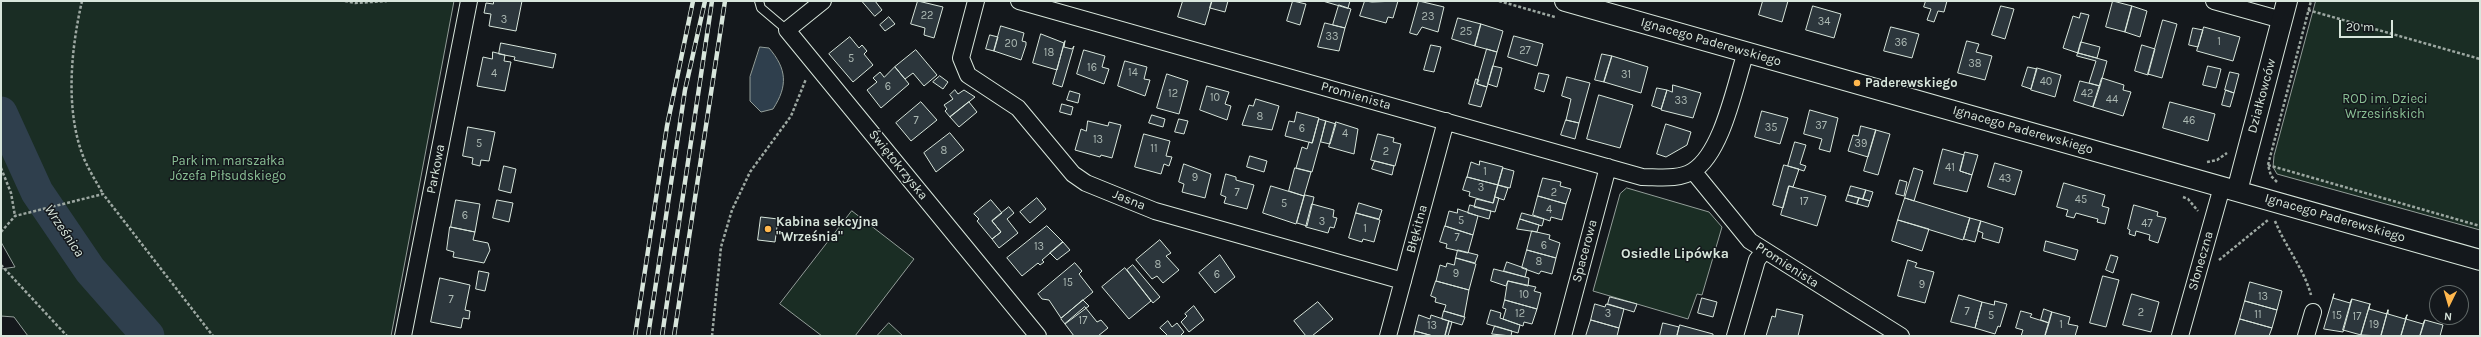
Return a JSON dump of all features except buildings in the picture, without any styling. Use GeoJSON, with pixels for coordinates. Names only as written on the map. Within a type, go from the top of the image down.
{"type":"FeatureCollection","features":[{"type":"Feature","properties":{"kind":"street","name":"Parkowa"},"geometry":{"type":"LineString","coordinates":[[403,336],[469,1]]}},
{"type":"Feature","properties":{"kind":"street"},"geometry":{"type":"LineString","coordinates":[[786,30],[823,1]]}},
{"type":"Feature","properties":{"kind":"street","name":"Jasna"},"geometry":{"type":"LineString","coordinates":[[976,1],[961,58],[963,68],[974,81],[1018,108],[1072,174],[1086,183],[1155,211],[1403,281]]}},
{"type":"Feature","properties":{"kind":"street","name":"Promienista"},"geometry":{"type":"LineString","coordinates":[[1019,1],[1642,177],[1672,178],[1693,171],[1707,158],[1718,139],[1746,52]]}},
{"type":"Feature","properties":{"kind":"street","name":"Ignacego Paderewskiego"},"geometry":{"type":"LineString","coordinates":[[1565,1],[2480,260]]}},
{"type":"Feature","properties":{"kind":"street"},"geometry":{"type":"LineString","coordinates":[[2214,1],[2285,8]]}},
{"type":"Feature","properties":{"kind":"street","name":"Działkowców"},"geometry":{"type":"LineString","coordinates":[[2230,189],[2285,8]]}},
{"type":"Feature","properties":{"kind":"street","name":"Świętokrzyska"},"geometry":{"type":"LineString","coordinates":[[786,30],[1038,336]]}},
{"type":"Feature","properties":{"kind":"street","name":"Błękitna"},"geometry":{"type":"LineString","coordinates":[[1388,336],[1446,121]]}},
{"type":"Feature","properties":{"kind":"street","name":"Spacerowa"},"geometry":{"type":"LineString","coordinates":[[1562,336],[1608,167]]}},
{"type":"Feature","properties":{"kind":"street","name":"Promienista"},"geometry":{"type":"LineString","coordinates":[[1693,171],[1750,241],[1902,336]]}},
{"type":"Feature","properties":{"kind":"street","name":"Słoneczna"},"geometry":{"type":"LineString","coordinates":[[2180,336],[2211,225],[2230,189]]}},
{"type":"Feature","properties":{"kind":"street"},"geometry":{"type":"LineString","coordinates":[[1735,336],[1757,260],[1764,251]]}},
{"type":"Feature","properties":{"kind":"street"},"geometry":{"type":"LineString","coordinates":[[2306,336],[2312,312]]}},
{"type":"Feature","properties":{"kind":"lane"},"geometry":{"type":"LineString","coordinates":[[759,1],[761,8],[786,30]]}},
{"type":"Feature","properties":{"kind":"path"},"geometry":{"type":"LineString","coordinates":[[82,1],[73,66],[73,114],[83,156],[103,194],[213,336]]}},
{"type":"Feature","properties":{"kind":"path"},"geometry":{"type":"LineString","coordinates":[[345,1],[355,3],[387,1]]}},
{"type":"Feature","properties":{"kind":"path"},"geometry":{"type":"LineString","coordinates":[[2280,186],[2271,176],[2268,165],[2311,1]]}},
{"type":"Feature","properties":{"kind":"path"},"geometry":{"type":"LineString","coordinates":[[2285,8],[2309,10],[2480,59]]}},
{"type":"Feature","properties":{"kind":"path"},"geometry":{"type":"LineString","coordinates":[[712,336],[721,247],[732,210],[750,172],[791,116],[814,63]]}},
{"type":"Feature","properties":{"kind":"path"},"geometry":{"type":"LineString","coordinates":[[2268,165],[2480,226]]}},
{"type":"Feature","properties":{"kind":"path"},"geometry":{"type":"LineString","coordinates":[[1,168],[11,193],[15,216]]}},
{"type":"Feature","properties":{"kind":"path"},"geometry":{"type":"LineString","coordinates":[[1,232],[15,216],[22,216],[103,194]]}},
{"type":"Feature","properties":{"kind":"path"},"geometry":{"type":"LineString","coordinates":[[2178,195],[2188,199],[2201,214],[2201,222],[2211,225]]}},
{"type":"Feature","properties":{"kind":"path"},"geometry":{"type":"LineString","coordinates":[[2273,215],[2283,242],[2307,282],[2312,312]]}},
{"type":"Feature","properties":{"kind":"path"},"geometry":{"type":"LineString","coordinates":[[1,265],[67,336]]}},
{"type":"Feature","properties":{"kind":"green space","name":"Park im. marszałka Józefa Piłsudskiego"},"geometry":{"type":"Polygon","coordinates":[[[1,1],[454,1],[391,336],[28,336],[14,317],[1,316],[1,269],[15,267],[1,242],[1,1]]]}},
{"type":"Feature","properties":{"kind":"green space","name":"ROD im. Dzieci Wrzesińskich"},"geometry":{"type":"Polygon","coordinates":[[[2316,1],[2480,1],[2480,230],[2277,174],[2273,167],[2274,156],[2316,1]]]}},
{"type":"Feature","properties":{"kind":"green space"},"geometry":{"type":"Polygon","coordinates":[[[1627,188],[1709,212],[1722,227],[1702,295],[1697,294],[1688,319],[1593,291],[1620,194],[1627,188]]]}},
{"type":"Feature","properties":{"kind":"green space"},"geometry":{"type":"Polygon","coordinates":[[[852,211],[914,259],[855,336],[822,336],[780,304],[852,211]]]}},
{"type":"Feature","properties":{"kind":"green space"},"geometry":{"type":"Polygon","coordinates":[[[889,323],[903,336],[877,336],[889,323]]]}},
{"type":"Feature","properties":{"kind":"water"},"geometry":{"type":"Polygon","coordinates":[[[760,47],[769,48],[775,56],[782,70],[783,78],[781,93],[773,109],[761,112],[750,101],[750,77],[760,47]]]}},
{"type":"Feature","properties":{"kind":"waterway","name":"Wrześnica"},"geometry":{"type":"LineString","coordinates":[[1,113],[37,192],[90,270],[148,336]]}},
{"type":"Feature","properties":{"kind":"railway"},"geometry":{"type":"LineString","coordinates":[[635,336],[667,126],[693,1]]}},
{"type":"Feature","properties":{"kind":"railway"},"geometry":{"type":"LineString","coordinates":[[648,336],[685,90],[705,1]]}},
{"type":"Feature","properties":{"kind":"railway"},"geometry":{"type":"LineString","coordinates":[[662,336],[712,1]]}},
{"type":"Feature","properties":{"kind":"railway"},"geometry":{"type":"LineString","coordinates":[[674,336],[725,1]]}},
{"type":"Feature","properties":{"kind":"place","name":"Paderewskiego"},"geometry":{"type":"Point","coordinates":[1857,83]}},
{"type":"Feature","properties":{"kind":"place","name":"Kabina sekcyjna \"Września\""},"geometry":{"type":"Point","coordinates":[768,229]}},
{"type":"Feature","properties":{"kind":"district","name":"Osiedle Lipówka"},"geometry":{"type":"Point","coordinates":[1675,254]}}]}
